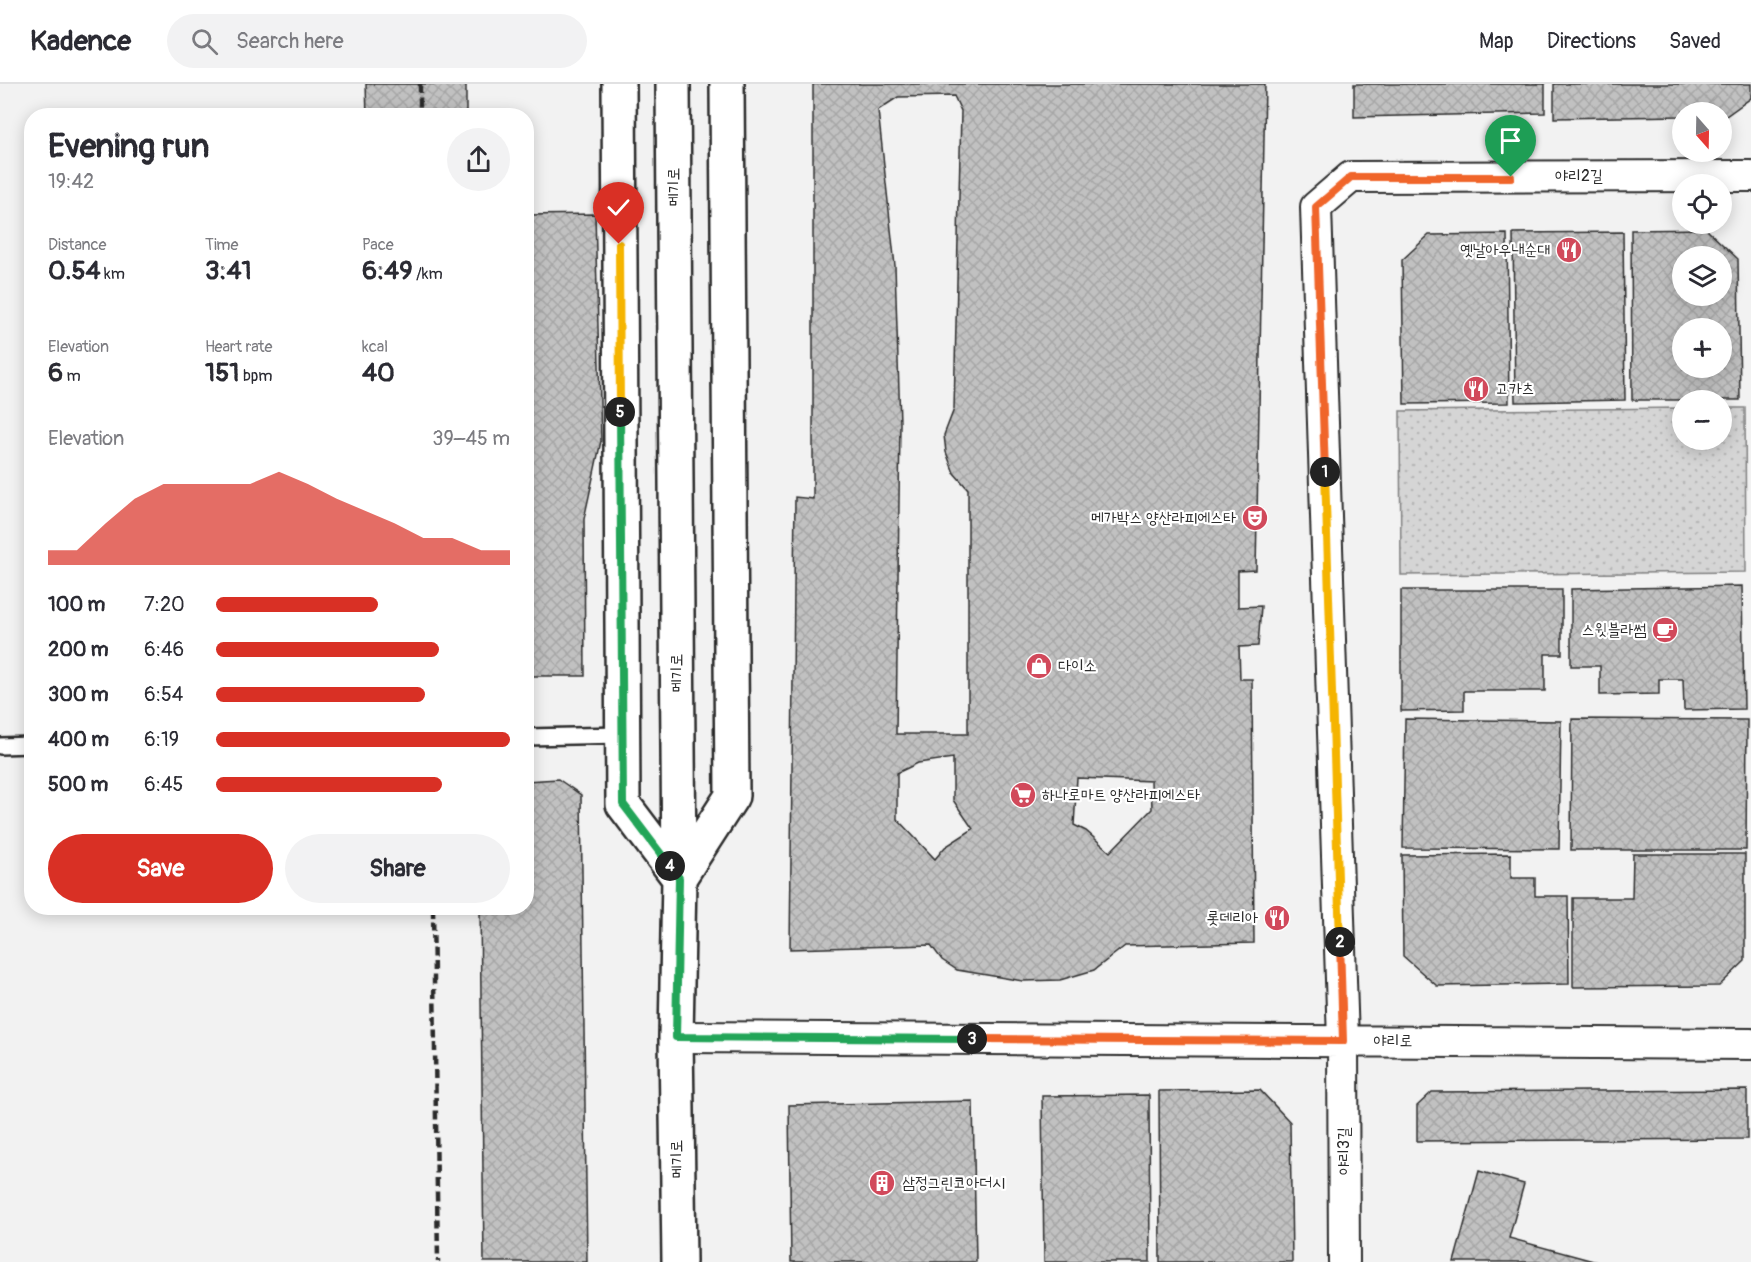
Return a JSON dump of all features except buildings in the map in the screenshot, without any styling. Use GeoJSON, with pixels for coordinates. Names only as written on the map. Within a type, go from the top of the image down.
{"type":"FeatureCollection","features":[{"type":"Feature","properties":{"kind":"street"},"geometry":{"type":"LineString","coordinates":[[619,84],[623,804],[679,878],[732,796],[727,84]]}},
{"type":"Feature","properties":{"kind":"street","name":"메기로"},"geometry":{"type":"LineString","coordinates":[[673,84],[679,878],[676,1037],[679,1262]]}},
{"type":"Feature","properties":{"kind":"street","name":"야리2길"},"geometry":{"type":"LineString","coordinates":[[1343,1041],[1316,207],[1351,177],[1751,176]]}},
{"type":"Feature","properties":{"kind":"street","name":"야리로"},"geometry":{"type":"LineString","coordinates":[[676,1037],[1751,1044]]}},
{"type":"Feature","properties":{"kind":"street","name":"야리3길"},"geometry":{"type":"LineString","coordinates":[[1343,1041],[1344,1262]]}},
{"type":"Feature","properties":{"kind":"lane"},"geometry":{"type":"LineString","coordinates":[[534,737],[622,735]]}},
{"type":"Feature","properties":{"kind":"lane"},"geometry":{"type":"LineString","coordinates":[[0,746],[24,745]]}},
{"type":"Feature","properties":{"kind":"shaded area"},"geometry":{"type":"Polygon","coordinates":[[[1672,408],[1672,450],[1732,450],[1732,408],[1745,408],[1746,572],[1401,575],[1400,411],[1672,408]]]}},
{"type":"Feature","properties":{"kind":"railway"},"geometry":{"type":"LineString","coordinates":[[420,84],[420,108]]}},
{"type":"Feature","properties":{"kind":"railway"},"geometry":{"type":"LineString","coordinates":[[433,915],[438,1262]]}},
{"type":"Feature","properties":{"kind":"place","name":"옛날아우내순대"},"geometry":{"type":"Point","coordinates":[1569,250]}},
{"type":"Feature","properties":{"kind":"place","name":"고카츠"},"geometry":{"type":"Point","coordinates":[1476,389]}},
{"type":"Feature","properties":{"kind":"place","name":"메가박스 양산라피에스타"},"geometry":{"type":"Point","coordinates":[1255,518]}},
{"type":"Feature","properties":{"kind":"place","name":"스윗블라썸"},"geometry":{"type":"Point","coordinates":[1665,630]}},
{"type":"Feature","properties":{"kind":"place","name":"다이소"},"geometry":{"type":"Point","coordinates":[1039,666]}},
{"type":"Feature","properties":{"kind":"place","name":"하나로마트 양산라피에스타"},"geometry":{"type":"Point","coordinates":[1023,795]}},
{"type":"Feature","properties":{"kind":"place","name":"롯데리아"},"geometry":{"type":"Point","coordinates":[1277,918]}},
{"type":"Feature","properties":{"kind":"place","name":"삼정그린코아더시"},"geometry":{"type":"Point","coordinates":[882,1183]}},
{"type":"Feature","properties":{"kind":"route"},"geometry":{"type":"LineString","coordinates":[[619,244],[623,804],[679,878],[676,1037],[1343,1041],[1316,207],[1351,177],[1511,177]]}}]}
